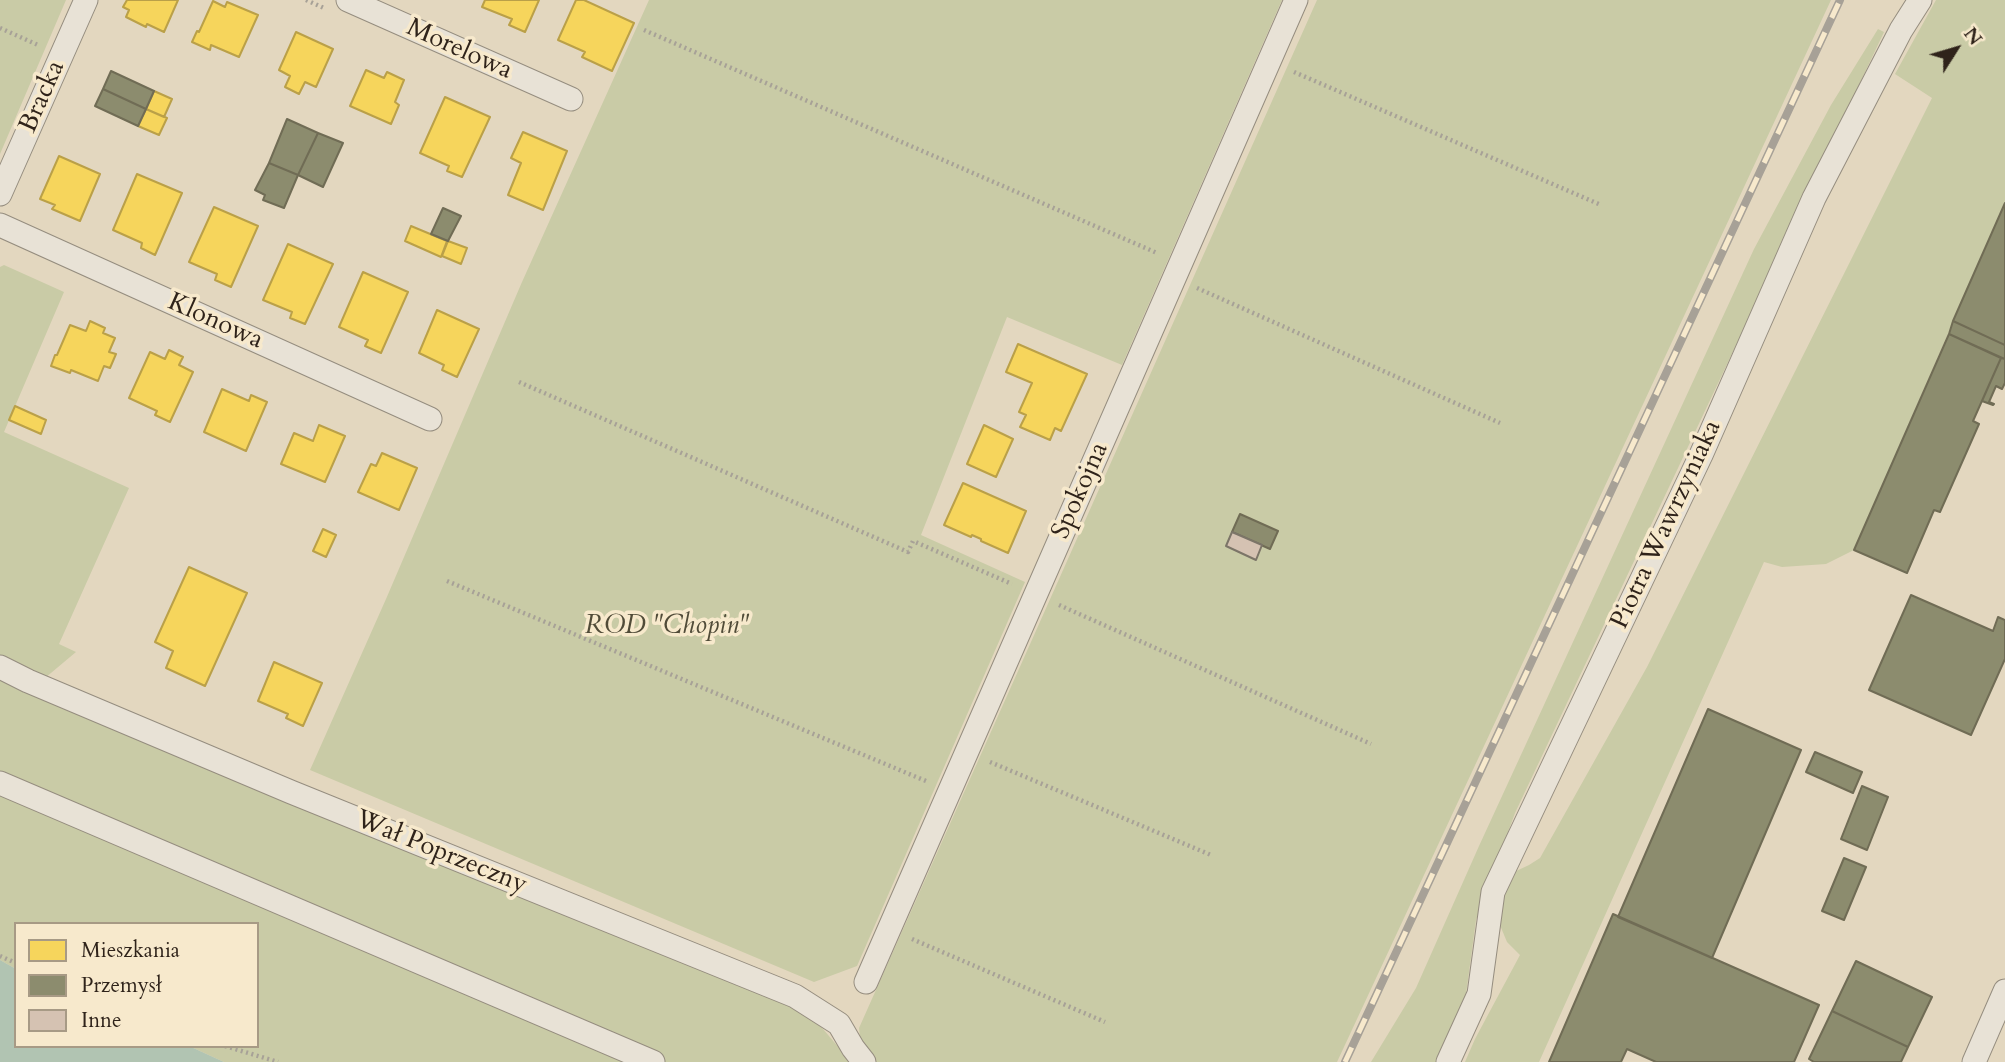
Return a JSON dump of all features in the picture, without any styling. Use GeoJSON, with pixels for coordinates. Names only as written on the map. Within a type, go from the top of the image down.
{"type":"FeatureCollection","features":[{"type":"Feature","properties":{"kind":"street","name":"Bracka"},"geometry":{"type":"LineString","coordinates":[[0,194],[86,0]]}},
{"type":"Feature","properties":{"kind":"street","name":"Morelowa"},"geometry":{"type":"LineString","coordinates":[[348,0],[571,99]]}},
{"type":"Feature","properties":{"kind":"street","name":"Spokojna"},"geometry":{"type":"LineString","coordinates":[[866,982],[1296,0]]}},
{"type":"Feature","properties":{"kind":"street","name":"Piotra Wawrzyniaka"},"geometry":{"type":"LineString","coordinates":[[1448,1062],[1479,994],[1493,892],[1701,456],[1814,198],[1901,30],[1920,0]]}},
{"type":"Feature","properties":{"kind":"street","name":"Klonowa"},"geometry":{"type":"LineString","coordinates":[[0,225],[430,419]]}},
{"type":"Feature","properties":{"kind":"street","name":"Wał Poprzeczny"},"geometry":{"type":"LineString","coordinates":[[0,667],[291,792],[795,996],[839,1024],[864,1062]]}},
{"type":"Feature","properties":{"kind":"street"},"geometry":{"type":"LineString","coordinates":[[0,783],[653,1062]]}},
{"type":"Feature","properties":{"kind":"street"},"geometry":{"type":"LineString","coordinates":[[1974,1062],[2005,991]]}},
{"type":"Feature","properties":{"kind":"path"},"geometry":{"type":"LineString","coordinates":[[0,28],[62,55]]}},
{"type":"Feature","properties":{"kind":"path"},"geometry":{"type":"LineString","coordinates":[[644,30],[1177,270],[1500,423]]}},
{"type":"Feature","properties":{"kind":"path"},"geometry":{"type":"LineString","coordinates":[[1269,62],[1601,205]]}},
{"type":"Feature","properties":{"kind":"path"},"geometry":{"type":"LineString","coordinates":[[519,382],[908,552],[913,541],[1371,744]]}},
{"type":"Feature","properties":{"kind":"path"},"geometry":{"type":"LineString","coordinates":[[447,581],[950,791]]}},
{"type":"Feature","properties":{"kind":"path"},"geometry":{"type":"LineString","coordinates":[[966,752],[1211,855]]}},
{"type":"Feature","properties":{"kind":"path"},"geometry":{"type":"LineString","coordinates":[[889,929],[1104,1022]]}},
{"type":"Feature","properties":{"kind":"path"},"geometry":{"type":"LineString","coordinates":[[232,1048],[278,1062]]}},
{"type":"Feature","properties":{"kind":"green space"},"geometry":{"type":"Polygon","coordinates":[[[0,0],[66,0],[0,154],[0,0]]]}},
{"type":"Feature","properties":{"kind":"green space","name":"ROD \"Chopin\""},"geometry":{"type":"Polygon","coordinates":[[[649,0],[1282,0],[1122,365],[1007,317],[921,535],[1025,582],[857,966],[814,982],[310,770],[522,282],[649,0]]]}},
{"type":"Feature","properties":{"kind":"green space"},"geometry":{"type":"Polygon","coordinates":[[[1317,0],[1831,0],[1337,1062],[874,1062],[860,1039],[859,1028],[1317,0]]]}},
{"type":"Feature","properties":{"kind":"green space"},"geometry":{"type":"Polygon","coordinates":[[[1936,0],[2005,0],[2005,203],[1854,550],[1826,564],[1782,567],[1764,562],[1539,1062],[1465,1062],[1520,955],[1507,942],[1497,918],[1500,899],[1512,873],[1540,858],[1647,667],[1932,98],[1895,74],[1936,0]]]}},
{"type":"Feature","properties":{"kind":"green space"},"geometry":{"type":"Polygon","coordinates":[[[1878,29],[1884,32],[1515,813],[1476,920],[1464,1009],[1441,1062],[1371,1062],[1416,988],[1754,249],[1831,105],[1878,29]]]}},
{"type":"Feature","properties":{"kind":"green space"},"geometry":{"type":"Polygon","coordinates":[[[4,265],[64,292],[4,432],[129,488],[59,644],[76,652],[45,678],[0,657],[0,267],[4,265]]]}},
{"type":"Feature","properties":{"kind":"green space"},"geometry":{"type":"Polygon","coordinates":[[[0,667],[795,996],[851,1062],[224,1062],[193,1048],[259,1048],[259,922],[14,922],[14,968],[0,960],[0,667]]]}},
{"type":"Feature","properties":{"kind":"shaded area"},"geometry":{"type":"Polygon","coordinates":[[[0,960],[14,968],[14,1048],[193,1048],[224,1062],[0,1062],[0,960]]]}},
{"type":"Feature","properties":{"kind":"building: Mieszkania"},"geometry":{"type":"Polygon","coordinates":[[[127,0],[178,0],[164,32],[126,17],[129,10],[123,7],[127,0]]]}},
{"type":"Feature","properties":{"kind":"building: Mieszkania"},"geometry":{"type":"Polygon","coordinates":[[[485,0],[539,0],[525,32],[509,25],[512,19],[482,7],[485,0]]]}},
{"type":"Feature","properties":{"kind":"building: Mieszkania"},"geometry":{"type":"Polygon","coordinates":[[[576,0],[584,0],[634,23],[612,71],[582,57],[585,52],[558,40],[576,0]]]}},
{"type":"Feature","properties":{"kind":"building: Mieszkania"},"geometry":{"type":"Polygon","coordinates":[[[213,1],[225,7],[227,2],[258,15],[239,57],[211,45],[210,50],[192,42],[213,1]]]}},
{"type":"Feature","properties":{"kind":"building: Mieszkania"},"geometry":{"type":"Polygon","coordinates":[[[296,32],[333,49],[316,87],[305,82],[299,94],[285,87],[290,76],[279,70],[296,32]]]}},
{"type":"Feature","properties":{"kind":"building: Mieszkania"},"geometry":{"type":"Polygon","coordinates":[[[366,70],[384,78],[387,72],[404,80],[395,102],[399,105],[391,124],[350,106],[366,70]]]}},
{"type":"Feature","properties":{"kind":"building: Mieszkania"},"geometry":{"type":"Polygon","coordinates":[[[154,91],[172,99],[164,117],[146,109],[154,91]]]}},
{"type":"Feature","properties":{"kind":"building: Mieszkania"},"geometry":{"type":"Polygon","coordinates":[[[445,97],[490,117],[462,177],[447,171],[449,166],[420,153],[445,97]]]}},
{"type":"Feature","properties":{"kind":"building: Mieszkania"},"geometry":{"type":"Polygon","coordinates":[[[146,109],[167,118],[159,135],[138,126],[146,109]]]}},
{"type":"Feature","properties":{"kind":"building: Mieszkania"},"geometry":{"type":"Polygon","coordinates":[[[523,132],[567,151],[543,210],[508,195],[521,163],[511,158],[523,132]]]}},
{"type":"Feature","properties":{"kind":"building: Mieszkania"},"geometry":{"type":"Polygon","coordinates":[[[59,156],[100,174],[80,221],[52,209],[55,205],[40,199],[59,156]]]}},
{"type":"Feature","properties":{"kind":"building: Mieszkania"},"geometry":{"type":"Polygon","coordinates":[[[137,174],[182,193],[155,255],[141,248],[142,243],[113,230],[137,174]]]}},
{"type":"Feature","properties":{"kind":"building: Mieszkania"},"geometry":{"type":"Polygon","coordinates":[[[214,207],[258,226],[231,287],[215,280],[217,274],[189,262],[214,207]]]}},
{"type":"Feature","properties":{"kind":"building: Mieszkania"},"geometry":{"type":"Polygon","coordinates":[[[411,226],[447,241],[441,257],[405,241],[411,226]]]}},
{"type":"Feature","properties":{"kind":"building: Mieszkania"},"geometry":{"type":"Polygon","coordinates":[[[448,241],[467,248],[461,264],[442,256],[448,241]]]}},
{"type":"Feature","properties":{"kind":"building: Mieszkania"},"geometry":{"type":"Polygon","coordinates":[[[288,244],[333,264],[305,324],[290,318],[292,312],[263,300],[288,244]]]}},
{"type":"Feature","properties":{"kind":"building: Mieszkania"},"geometry":{"type":"Polygon","coordinates":[[[363,272],[408,292],[381,353],[365,346],[368,340],[339,327],[363,272]]]}},
{"type":"Feature","properties":{"kind":"building: Mieszkania"},"geometry":{"type":"Polygon","coordinates":[[[437,310],[479,329],[457,377],[442,370],[444,365],[419,353],[437,310]]]}},
{"type":"Feature","properties":{"kind":"building: Mieszkania"},"geometry":{"type":"Polygon","coordinates":[[[90,321],[105,328],[103,333],[115,338],[109,352],[116,354],[110,368],[104,366],[98,381],[71,370],[70,373],[51,366],[70,325],[86,331],[90,321]]]}},
{"type":"Feature","properties":{"kind":"building: Mieszkania"},"geometry":{"type":"Polygon","coordinates":[[[1018,344],[1087,374],[1061,431],[1055,428],[1050,440],[1020,427],[1026,415],[1019,412],[1032,383],[1006,372],[1018,344]]]}},
{"type":"Feature","properties":{"kind":"building: Mieszkania"},"geometry":{"type":"Polygon","coordinates":[[[169,350],[183,357],[179,365],[193,372],[170,422],[155,415],[157,411],[129,398],[150,352],[165,359],[169,350]]]}},
{"type":"Feature","properties":{"kind":"building: Mieszkania"},"geometry":{"type":"Polygon","coordinates":[[[222,389],[249,401],[251,395],[267,402],[246,451],[204,432],[222,389]]]}},
{"type":"Feature","properties":{"kind":"building: Mieszkania"},"geometry":{"type":"Polygon","coordinates":[[[15,406],[46,420],[41,434],[9,420],[15,406]]]}},
{"type":"Feature","properties":{"kind":"building: Mieszkania"},"geometry":{"type":"Polygon","coordinates":[[[319,425],[345,436],[325,482],[281,464],[294,433],[313,441],[319,425]]]}},
{"type":"Feature","properties":{"kind":"building: Mieszkania"},"geometry":{"type":"Polygon","coordinates":[[[984,425],[1013,439],[996,477],[967,464],[984,425]]]}},
{"type":"Feature","properties":{"kind":"building: Mieszkania"},"geometry":{"type":"Polygon","coordinates":[[[382,453],[417,468],[399,510],[358,492],[371,464],[376,466],[382,453]]]}},
{"type":"Feature","properties":{"kind":"building: Mieszkania"},"geometry":{"type":"Polygon","coordinates":[[[963,483],[1026,511],[1008,553],[944,525],[963,483]]]}},
{"type":"Feature","properties":{"kind":"building: Mieszkania"},"geometry":{"type":"Polygon","coordinates":[[[323,529],[336,535],[326,557],[313,551],[323,529]]]}},
{"type":"Feature","properties":{"kind":"building: Mieszkania"},"geometry":{"type":"Polygon","coordinates":[[[189,567],[247,593],[205,686],[166,668],[173,651],[155,642],[189,567]]]}},
{"type":"Feature","properties":{"kind":"building: Mieszkania"},"geometry":{"type":"Polygon","coordinates":[[[274,662],[322,683],[303,726],[286,718],[288,714],[258,701],[274,662]]]}},
{"type":"Feature","properties":{"kind":"building: Przemysł"},"geometry":{"type":"Polygon","coordinates":[[[111,71],[154,91],[146,109],[103,89],[111,71]]]}},
{"type":"Feature","properties":{"kind":"building: Przemysł"},"geometry":{"type":"Polygon","coordinates":[[[103,89],[146,109],[138,126],[95,106],[103,89]]]}},
{"type":"Feature","properties":{"kind":"building: Przemysł"},"geometry":{"type":"Polygon","coordinates":[[[287,119],[318,133],[298,175],[269,163],[287,119]]]}},
{"type":"Feature","properties":{"kind":"building: Przemysł"},"geometry":{"type":"Polygon","coordinates":[[[318,133],[343,143],[323,187],[298,175],[318,133]]]}},
{"type":"Feature","properties":{"kind":"building: Przemysł"},"geometry":{"type":"Polygon","coordinates":[[[269,163],[298,175],[284,208],[263,200],[265,195],[255,190],[269,163]]]}},
{"type":"Feature","properties":{"kind":"building: Przemysł"},"geometry":{"type":"Polygon","coordinates":[[[2005,203],[2005,345],[1953,321],[2005,203]]]}},
{"type":"Feature","properties":{"kind":"building: Przemysł"},"geometry":{"type":"Polygon","coordinates":[[[443,208],[461,216],[448,241],[431,234],[443,208]]]}},
{"type":"Feature","properties":{"kind":"building: Przemysł"},"geometry":{"type":"Polygon","coordinates":[[[1953,321],[2005,345],[2005,359],[1949,334],[1953,321]]]}},
{"type":"Feature","properties":{"kind":"building: Przemysł"},"geometry":{"type":"Polygon","coordinates":[[[1949,334],[2001,358],[1973,421],[1979,424],[1940,512],[1934,510],[1907,573],[1854,550],[1949,334]]]}},
{"type":"Feature","properties":{"kind":"building: Przemysł"},"geometry":{"type":"Polygon","coordinates":[[[2001,358],[2005,359],[2005,383],[2002,389],[1996,386],[1989,402],[1993,405],[1982,401],[2001,358]]]}},
{"type":"Feature","properties":{"kind":"building: Przemysł"},"geometry":{"type":"Polygon","coordinates":[[[1240,514],[1278,531],[1270,549],[1232,532],[1240,514]]]}},
{"type":"Feature","properties":{"kind":"building: Przemysł"},"geometry":{"type":"Polygon","coordinates":[[[1911,595],[1993,631],[1998,617],[2005,620],[2005,659],[1971,735],[1869,690],[1911,595]]]}},
{"type":"Feature","properties":{"kind":"building: Przemysł"},"geometry":{"type":"Polygon","coordinates":[[[1708,709],[1801,750],[1712,958],[1618,917],[1708,709]]]}},
{"type":"Feature","properties":{"kind":"building: Przemysł"},"geometry":{"type":"Polygon","coordinates":[[[1815,752],[1862,772],[1853,793],[1806,772],[1815,752]]]}},
{"type":"Feature","properties":{"kind":"building: Przemysł"},"geometry":{"type":"Polygon","coordinates":[[[1862,786],[1888,797],[1867,850],[1841,839],[1862,786]]]}},
{"type":"Feature","properties":{"kind":"building: Przemysł"},"geometry":{"type":"Polygon","coordinates":[[[1844,858],[1866,867],[1844,920],[1822,911],[1844,858]]]}},
{"type":"Feature","properties":{"kind":"building: Przemysł"},"geometry":{"type":"Polygon","coordinates":[[[1613,914],[1819,1005],[1794,1062],[1656,1062],[1627,1049],[1621,1062],[1549,1062],[1613,914]]]}},
{"type":"Feature","properties":{"kind":"building: Przemysł"},"geometry":{"type":"Polygon","coordinates":[[[1856,961],[1932,997],[1908,1047],[1832,1011],[1856,961]]]}},
{"type":"Feature","properties":{"kind":"building: Przemysł"},"geometry":{"type":"Polygon","coordinates":[[[1832,1011],[1908,1047],[1901,1062],[1814,1062],[1809,1059],[1832,1011]]]}},
{"type":"Feature","properties":{"kind":"building: Inne"},"geometry":{"type":"Polygon","coordinates":[[[1232,532],[1262,545],[1256,560],[1226,546],[1232,532]]]}},
{"type":"Feature","properties":{"kind":"railway"},"geometry":{"type":"LineString","coordinates":[[1345,1062],[1840,0]]}}]}
